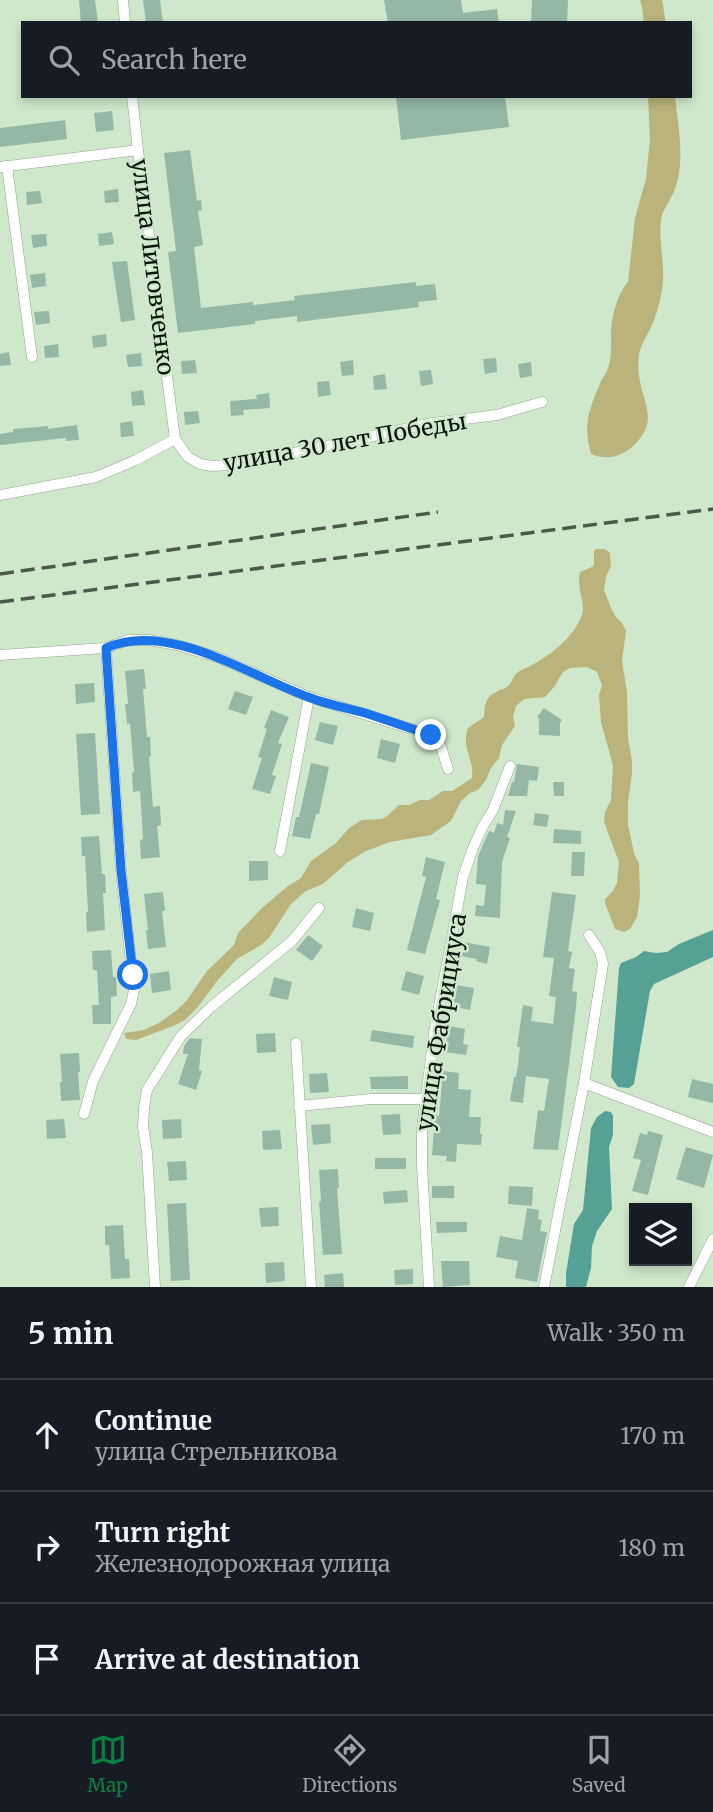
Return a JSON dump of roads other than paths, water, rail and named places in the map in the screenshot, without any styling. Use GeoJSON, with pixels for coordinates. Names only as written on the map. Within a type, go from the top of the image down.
{"type":"FeatureCollection","features":[{"type":"Feature","properties":{"kind":"street"},"geometry":{"type":"LineString","coordinates":[[123,0],[125,21]]}},
{"type":"Feature","properties":{"kind":"street","name":"улица Литовченко"},"geometry":{"type":"LineString","coordinates":[[132,98],[175,439]]}},
{"type":"Feature","properties":{"kind":"street"},"geometry":{"type":"LineString","coordinates":[[32,357],[4,167],[138,150]]}},
{"type":"Feature","properties":{"kind":"street","name":"улица 30 лет Победы"},"geometry":{"type":"LineString","coordinates":[[175,439],[188,457],[200,464],[229,465],[433,423],[497,415],[542,402]]}},
{"type":"Feature","properties":{"kind":"street"},"geometry":{"type":"LineString","coordinates":[[0,495],[96,477],[175,439]]}},
{"type":"Feature","properties":{"kind":"street"},"geometry":{"type":"LineString","coordinates":[[0,655],[106,648],[128,640],[149,640],[177,645],[218,657],[309,697],[431,735],[441,747],[448,769]]}},
{"type":"Feature","properties":{"kind":"street"},"geometry":{"type":"LineString","coordinates":[[84,1114],[93,1081],[131,1004],[134,990],[119,842],[106,648]]}},
{"type":"Feature","properties":{"kind":"street"},"geometry":{"type":"LineString","coordinates":[[280,851],[309,697]]}},
{"type":"Feature","properties":{"kind":"street","name":"улица Фабрициуса"},"geometry":{"type":"LineString","coordinates":[[429,1287],[422,1166],[425,1099],[434,1034],[463,877],[510,766]]}},
{"type":"Feature","properties":{"kind":"street"},"geometry":{"type":"LineString","coordinates":[[155,1287],[147,1152],[143,1127],[147,1090],[181,1036],[211,1007],[292,941],[319,908]]}},
{"type":"Feature","properties":{"kind":"street"},"geometry":{"type":"LineString","coordinates":[[544,1287],[584,1083],[603,964],[600,952],[589,935]]}},
{"type":"Feature","properties":{"kind":"street"},"geometry":{"type":"LineString","coordinates":[[296,1044],[310,1287]]}},
{"type":"Feature","properties":{"kind":"street"},"geometry":{"type":"LineString","coordinates":[[584,1083],[713,1132]]}},
{"type":"Feature","properties":{"kind":"street"},"geometry":{"type":"LineString","coordinates":[[299,1106],[371,1099],[425,1099]]}},
{"type":"Feature","properties":{"kind":"street"},"geometry":{"type":"LineString","coordinates":[[689,1287],[713,1239]]}},
{"type":"Feature","properties":{"kind":"water"},"geometry":{"type":"Polygon","coordinates":[[[713,930],[713,957],[654,984],[650,991],[634,1084],[629,1088],[618,1087],[611,1077],[621,963],[644,951],[667,952],[713,930]]]}},
{"type":"Feature","properties":{"kind":"water"},"geometry":{"type":"Polygon","coordinates":[[[605,1111],[611,1112],[613,1116],[613,1135],[609,1147],[612,1209],[597,1231],[592,1246],[591,1268],[586,1287],[566,1287],[574,1224],[583,1210],[591,1128],[597,1117],[605,1111]]]}},
{"type":"Feature","properties":{"kind":"railway"},"geometry":{"type":"LineString","coordinates":[[0,602],[713,509]]}},
{"type":"Feature","properties":{"kind":"railway"},"geometry":{"type":"LineString","coordinates":[[0,574],[438,512]]}}]}
